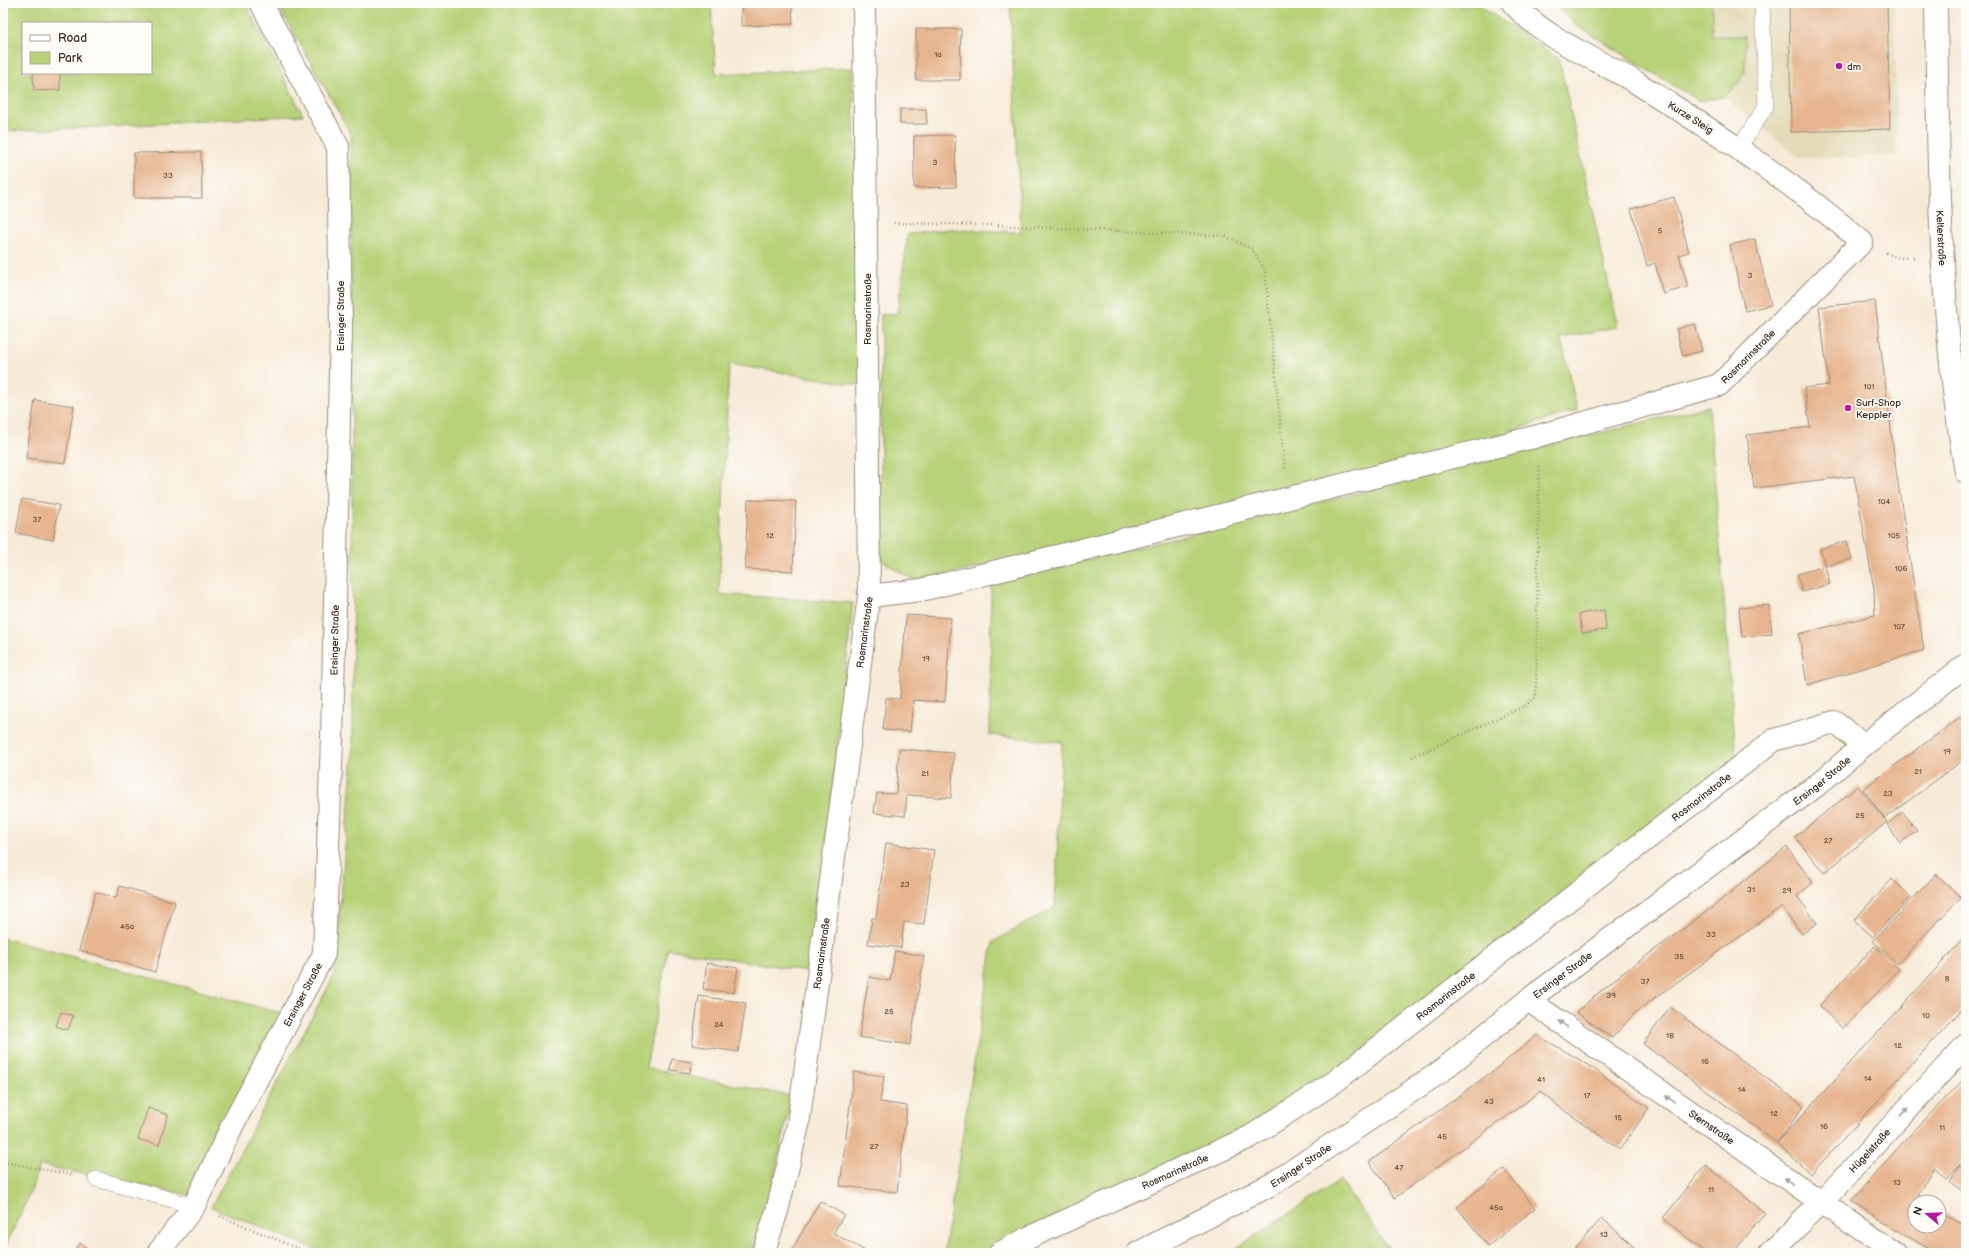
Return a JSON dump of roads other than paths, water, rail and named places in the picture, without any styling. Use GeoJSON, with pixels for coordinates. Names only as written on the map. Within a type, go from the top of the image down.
{"type":"FeatureCollection","features":[{"type":"Feature","properties":{"kind":"street","name":"Ersinger Straße"},"geometry":{"type":"LineString","coordinates":[[158,1253],[194,1206],[234,1122],[324,954],[332,740],[340,334],[338,147],[261,3]]}},
{"type":"Feature","properties":{"kind":"street","name":"Rosmarinstraße"},"geometry":{"type":"LineString","coordinates":[[763,1253],[777,1211],[798,1125],[869,596],[864,3]]}},
{"type":"Feature","properties":{"kind":"street","name":"Kurze Steig"},"geometry":{"type":"LineString","coordinates":[[1513,3],[1548,32],[1635,82],[1739,148],[1829,214],[1862,242]]}},
{"type":"Feature","properties":{"kind":"street","name":"Kelterstraße"},"geometry":{"type":"LineString","coordinates":[[1936,3],[1939,190],[1943,255],[1955,403],[1966,472]]}},
{"type":"Feature","properties":{"kind":"street","name":"Rosmarinstraße"},"geometry":{"type":"LineString","coordinates":[[869,596],[921,590],[1534,437],[1719,385],[1862,242]]}},
{"type":"Feature","properties":{"kind":"street","name":"Ersinger Straße"},"geometry":{"type":"LineString","coordinates":[[1138,1253],[1274,1183],[1440,1072],[1528,1000],[1816,786],[1864,745],[1966,665]]}},
{"type":"Feature","properties":{"kind":"street","name":"Rosmarinstraße"},"geometry":{"type":"LineString","coordinates":[[1000,1253],[1028,1238],[1250,1136],[1333,1083],[1774,740],[1834,722],[1864,745]]}},
{"type":"Feature","properties":{"kind":"street","name":"Sternstraße"},"geometry":{"type":"LineString","coordinates":[[1528,1000],[1820,1203],[1895,1253]]}},
{"type":"Feature","properties":{"kind":"street","name":"Hügelstraße"},"geometry":{"type":"LineString","coordinates":[[1770,1253],[1820,1203],[1966,1045]]}},
{"type":"Feature","properties":{"kind":"lane"},"geometry":{"type":"LineString","coordinates":[[1739,148],[1766,106],[1762,3]]}},
{"type":"Feature","properties":{"kind":"lane"},"geometry":{"type":"LineString","coordinates":[[96,1179],[194,1206]]}},
{"type":"Feature","properties":{"kind":"place","name":"dm"},"geometry":{"type":"Point","coordinates":[1839,66]}},
{"type":"Feature","properties":{"kind":"place","name":"Surf-Shop Keppler"},"geometry":{"type":"Point","coordinates":[1848,408]}}]}
